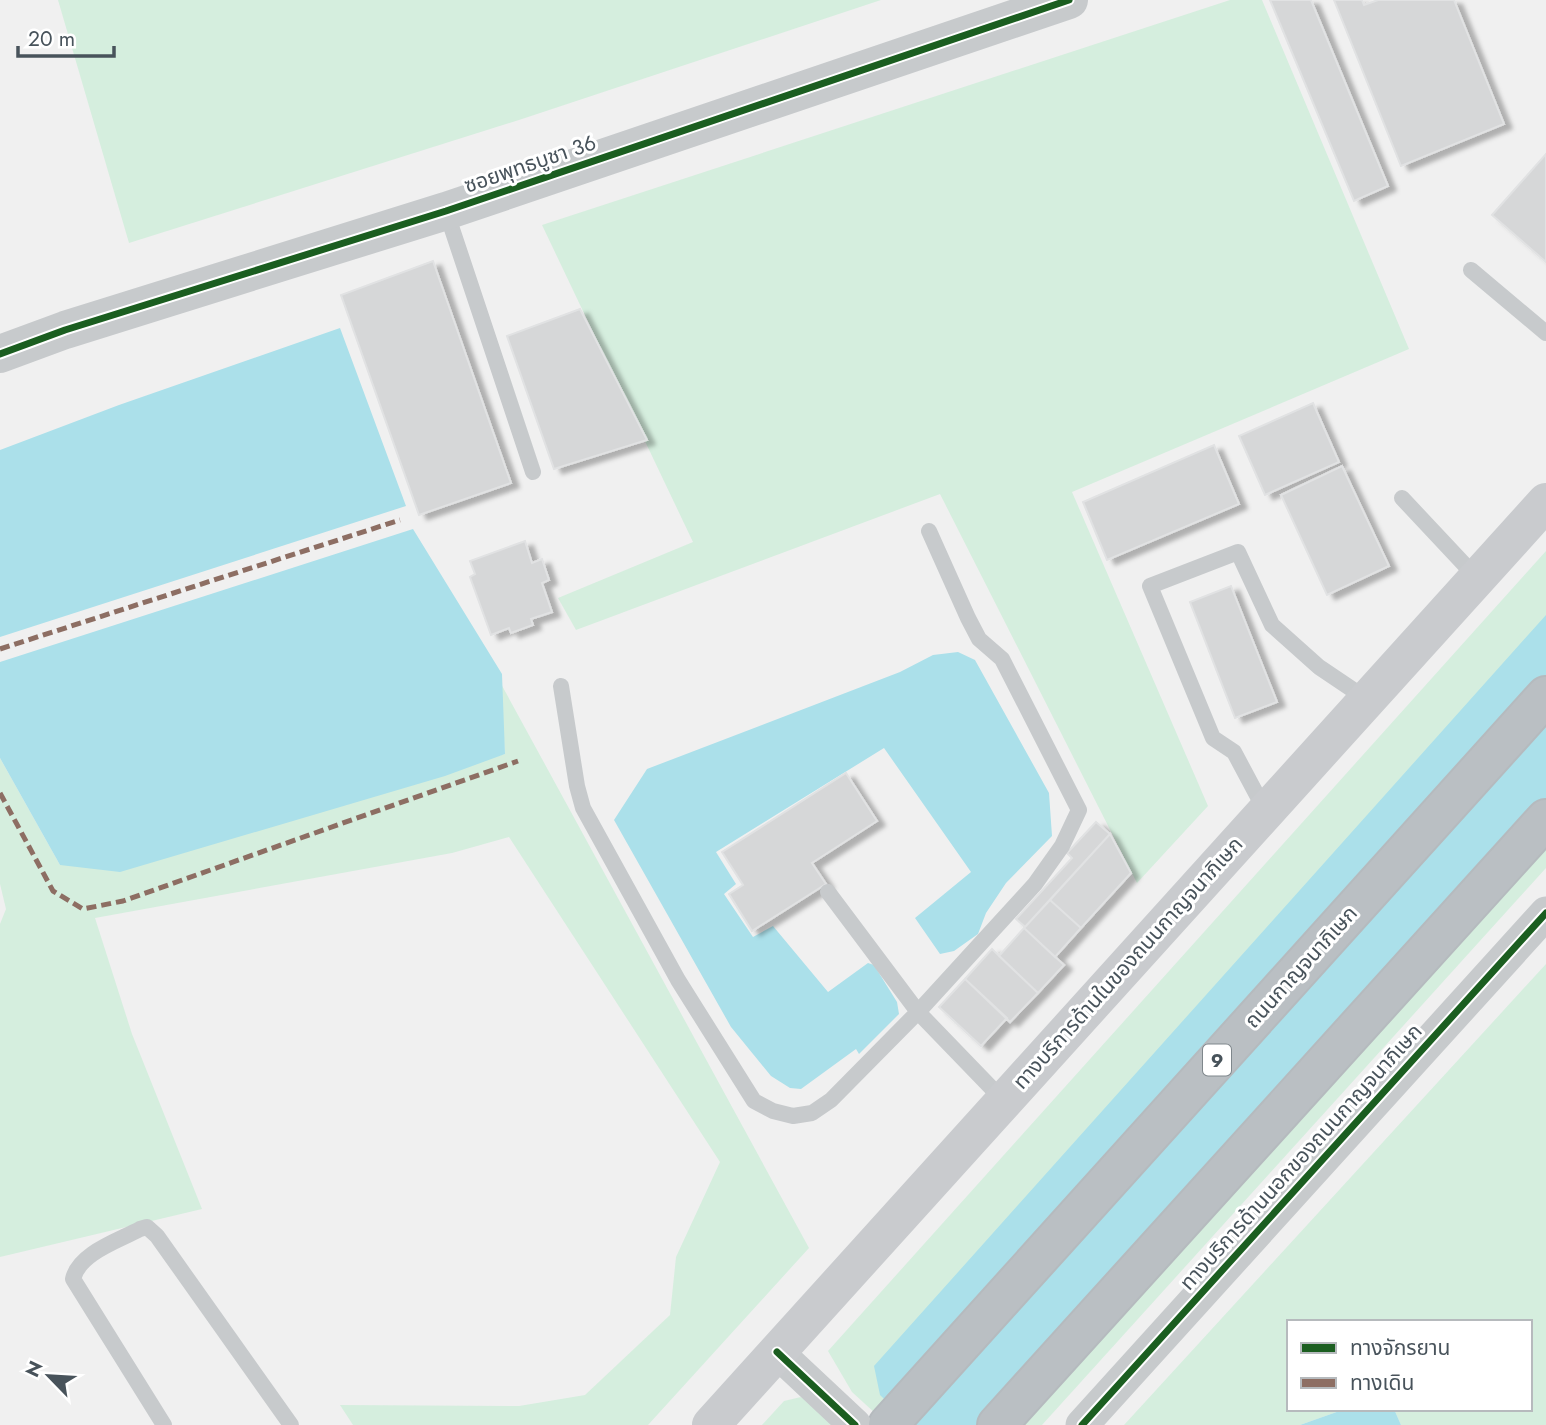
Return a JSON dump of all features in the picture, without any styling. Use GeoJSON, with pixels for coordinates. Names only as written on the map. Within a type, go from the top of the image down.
{"type":"FeatureCollection","features":[{"type":"Feature","properties":{"kind":"highway","name":"ถนนกาญจนาภิเษก"},"geometry":{"type":"LineString","coordinates":[[888,1425],[1546,696]]}},
{"type":"Feature","properties":{"kind":"highway"},"geometry":{"type":"LineString","coordinates":[[997,1425],[1546,819]]}},
{"type":"Feature","properties":{"kind":"main road","name":"ทางบริการด้านในของถนนกาญจนาภิเษก"},"geometry":{"type":"LineString","coordinates":[[711,1425],[1546,502]]}},
{"type":"Feature","properties":{"kind":"street","name":"ซอยพุทธบูชา 36"},"geometry":{"type":"LineString","coordinates":[[0,354],[65,330],[446,211],[1069,0]]}},
{"type":"Feature","properties":{"kind":"street","name":"ทางบริการด้านนอกของถนนกาญจนาภิเษก"},"geometry":{"type":"LineString","coordinates":[[1082,1425],[1546,913]]}},
{"type":"Feature","properties":{"kind":"street"},"geometry":{"type":"LineString","coordinates":[[777,1352],[855,1425]]}},
{"type":"Feature","properties":{"kind":"lane"},"geometry":{"type":"LineString","coordinates":[[446,211],[533,472]]}},
{"type":"Feature","properties":{"kind":"lane"},"geometry":{"type":"LineString","coordinates":[[1471,270],[1546,333]]}},
{"type":"Feature","properties":{"kind":"lane"},"geometry":{"type":"LineString","coordinates":[[1402,498],[1477,578]]}},
{"type":"Feature","properties":{"kind":"lane"},"geometry":{"type":"LineString","coordinates":[[561,687],[583,808],[678,980],[754,1101],[773,1111],[793,1116],[812,1113],[831,1100],[918,1012],[1035,884],[1062,846],[1079,810],[1002,659],[979,639],[929,531]]}},
{"type":"Feature","properties":{"kind":"lane"},"geometry":{"type":"LineString","coordinates":[[1266,812],[1234,752],[1213,738],[1150,586],[1238,552],[1272,625],[1319,667],[1368,699]]}},
{"type":"Feature","properties":{"kind":"lane"},"geometry":{"type":"LineString","coordinates":[[828,892],[918,1012],[1004,1101]]}},
{"type":"Feature","properties":{"kind":"lane"},"geometry":{"type":"LineString","coordinates":[[164,1425],[74,1279],[75,1269],[86,1258],[148,1227],[291,1425]]}},
{"type":"Feature","properties":{"kind":"green space"},"geometry":{"type":"Polygon","coordinates":[[[58,0],[881,0],[522,119],[129,243],[58,0]]]}},
{"type":"Feature","properties":{"kind":"green space"},"geometry":{"type":"Polygon","coordinates":[[[1230,0],[1262,0],[1409,349],[1072,492],[1208,806],[1137,883],[940,494],[576,630],[558,598],[693,542],[542,225],[1230,0]]]}},
{"type":"Feature","properties":{"kind":"green space"},"geometry":{"type":"Polygon","coordinates":[[[1546,551],[1546,868],[1042,1425],[888,1425],[852,1392],[828,1351],[1546,551]]]}},
{"type":"Feature","properties":{"kind":"green space"},"geometry":{"type":"Polygon","coordinates":[[[500,682],[809,1248],[648,1425],[353,1425],[340,1405],[519,1406],[585,1395],[670,1315],[676,1257],[720,1162],[509,837],[452,853],[95,918],[132,1034],[202,1209],[0,1257],[0,924],[6,909],[0,884],[0,758],[60,865],[505,754],[500,682]]]}},
{"type":"Feature","properties":{"kind":"green space"},"geometry":{"type":"Polygon","coordinates":[[[1546,964],[1546,1425],[1401,1425],[1395,1411],[1532,1411],[1532,1320],[1287,1320],[1287,1411],[1339,1411],[1300,1425],[1124,1425],[1546,964]]]}},
{"type":"Feature","properties":{"kind":"green space"},"geometry":{"type":"Polygon","coordinates":[[[801,1397],[839,1425],[762,1425],[784,1401],[801,1397]]]}},
{"type":"Feature","properties":{"kind":"water"},"geometry":{"type":"Polygon","coordinates":[[[340,328],[406,506],[0,637],[0,450],[119,405],[340,328]]]}},
{"type":"Feature","properties":{"kind":"water"},"geometry":{"type":"Polygon","coordinates":[[[413,529],[502,674],[505,754],[445,776],[120,872],[60,865],[0,758],[0,662],[413,529]]]}},
{"type":"Feature","properties":{"kind":"water"},"geometry":{"type":"Polygon","coordinates":[[[1546,615],[1546,844],[1022,1425],[911,1425],[880,1395],[874,1366],[1546,615]]]}},
{"type":"Feature","properties":{"kind":"water"},"geometry":{"type":"Polygon","coordinates":[[[958,652],[975,660],[1049,793],[1052,836],[1006,883],[986,913],[978,934],[954,951],[940,954],[915,918],[971,872],[884,748],[716,852],[736,884],[724,894],[753,937],[773,926],[828,992],[868,963],[874,965],[897,1002],[899,1014],[859,1054],[856,1049],[801,1089],[790,1088],[771,1076],[731,1027],[614,820],[647,769],[900,672],[933,655],[958,652]]]}},
{"type":"Feature","properties":{"kind":"water"},"geometry":{"type":"Polygon","coordinates":[[[1339,1411],[1395,1411],[1401,1425],[1300,1425],[1339,1411]]]}},
{"type":"Feature","properties":{"kind":"building"},"geometry":{"type":"Polygon","coordinates":[[[1270,0],[1311,0],[1388,186],[1354,201],[1270,0]]]}},
{"type":"Feature","properties":{"kind":"building"},"geometry":{"type":"Polygon","coordinates":[[[1334,0],[1362,0],[1364,5],[1378,0],[1454,0],[1504,124],[1401,166],[1334,0]]]}},
{"type":"Feature","properties":{"kind":"building"},"geometry":{"type":"Polygon","coordinates":[[[1546,154],[1546,262],[1492,215],[1546,154]]]}},
{"type":"Feature","properties":{"kind":"building"},"geometry":{"type":"Polygon","coordinates":[[[433,261],[511,483],[419,515],[341,295],[433,261]]]}},
{"type":"Feature","properties":{"kind":"building"},"geometry":{"type":"Polygon","coordinates":[[[580,309],[647,440],[554,469],[507,336],[580,309]]]}},
{"type":"Feature","properties":{"kind":"building"},"geometry":{"type":"Polygon","coordinates":[[[1313,403],[1339,462],[1265,495],[1239,436],[1313,403]]]}},
{"type":"Feature","properties":{"kind":"building"},"geometry":{"type":"Polygon","coordinates":[[[1214,445],[1239,504],[1107,560],[1083,502],[1214,445]]]}},
{"type":"Feature","properties":{"kind":"building"},"geometry":{"type":"Polygon","coordinates":[[[1342,466],[1389,566],[1327,595],[1281,495],[1342,466]]]}},
{"type":"Feature","properties":{"kind":"building"},"geometry":{"type":"Polygon","coordinates":[[[525,541],[532,563],[542,559],[549,580],[542,583],[552,612],[531,619],[533,625],[511,633],[509,628],[491,635],[470,577],[475,574],[470,561],[525,541]]]}},
{"type":"Feature","properties":{"kind":"building"},"geometry":{"type":"Polygon","coordinates":[[[1231,586],[1277,702],[1235,718],[1190,602],[1231,586]]]}},
{"type":"Feature","properties":{"kind":"building"},"geometry":{"type":"Polygon","coordinates":[[[846,773],[877,821],[812,863],[826,884],[752,931],[729,894],[743,885],[722,852],[846,773]]]}},
{"type":"Feature","properties":{"kind":"building"},"geometry":{"type":"Polygon","coordinates":[[[1096,822],[1110,834],[1025,927],[1016,919],[1072,858],[1067,853],[1096,822]]]}},
{"type":"Feature","properties":{"kind":"building"},"geometry":{"type":"Polygon","coordinates":[[[1110,834],[1131,873],[1081,928],[1050,900],[1110,834]]]}},
{"type":"Feature","properties":{"kind":"building"},"geometry":{"type":"Polygon","coordinates":[[[1050,900],[1081,928],[1055,957],[1024,928],[1050,900]]]}},
{"type":"Feature","properties":{"kind":"building"},"geometry":{"type":"Polygon","coordinates":[[[1024,928],[1064,965],[1038,993],[999,956],[1024,928]]]}},
{"type":"Feature","properties":{"kind":"building"},"geometry":{"type":"Polygon","coordinates":[[[992,949],[1038,993],[1010,1022],[965,979],[992,949]]]}},
{"type":"Feature","properties":{"kind":"building"},"geometry":{"type":"Polygon","coordinates":[[[965,979],[1007,1018],[981,1046],[939,1007],[965,979]]]}},
{"type":"Feature","properties":{"kind":"marked path"},"geometry":{"type":"LineString","coordinates":[[0,649],[400,520]]}},
{"type":"Feature","properties":{"kind":"marked path"},"geometry":{"type":"LineString","coordinates":[[0,793],[53,891],[83,909],[123,901],[518,761]]}},
{"type":"Feature","properties":{"kind":"cycle path"},"geometry":{"type":"LineString","coordinates":[[0,354],[65,330],[446,211],[1069,0]]}},
{"type":"Feature","properties":{"kind":"cycle path"},"geometry":{"type":"LineString","coordinates":[[1082,1425],[1546,913]]}},
{"type":"Feature","properties":{"kind":"cycle path"},"geometry":{"type":"LineString","coordinates":[[777,1352],[855,1425]]}}]}
